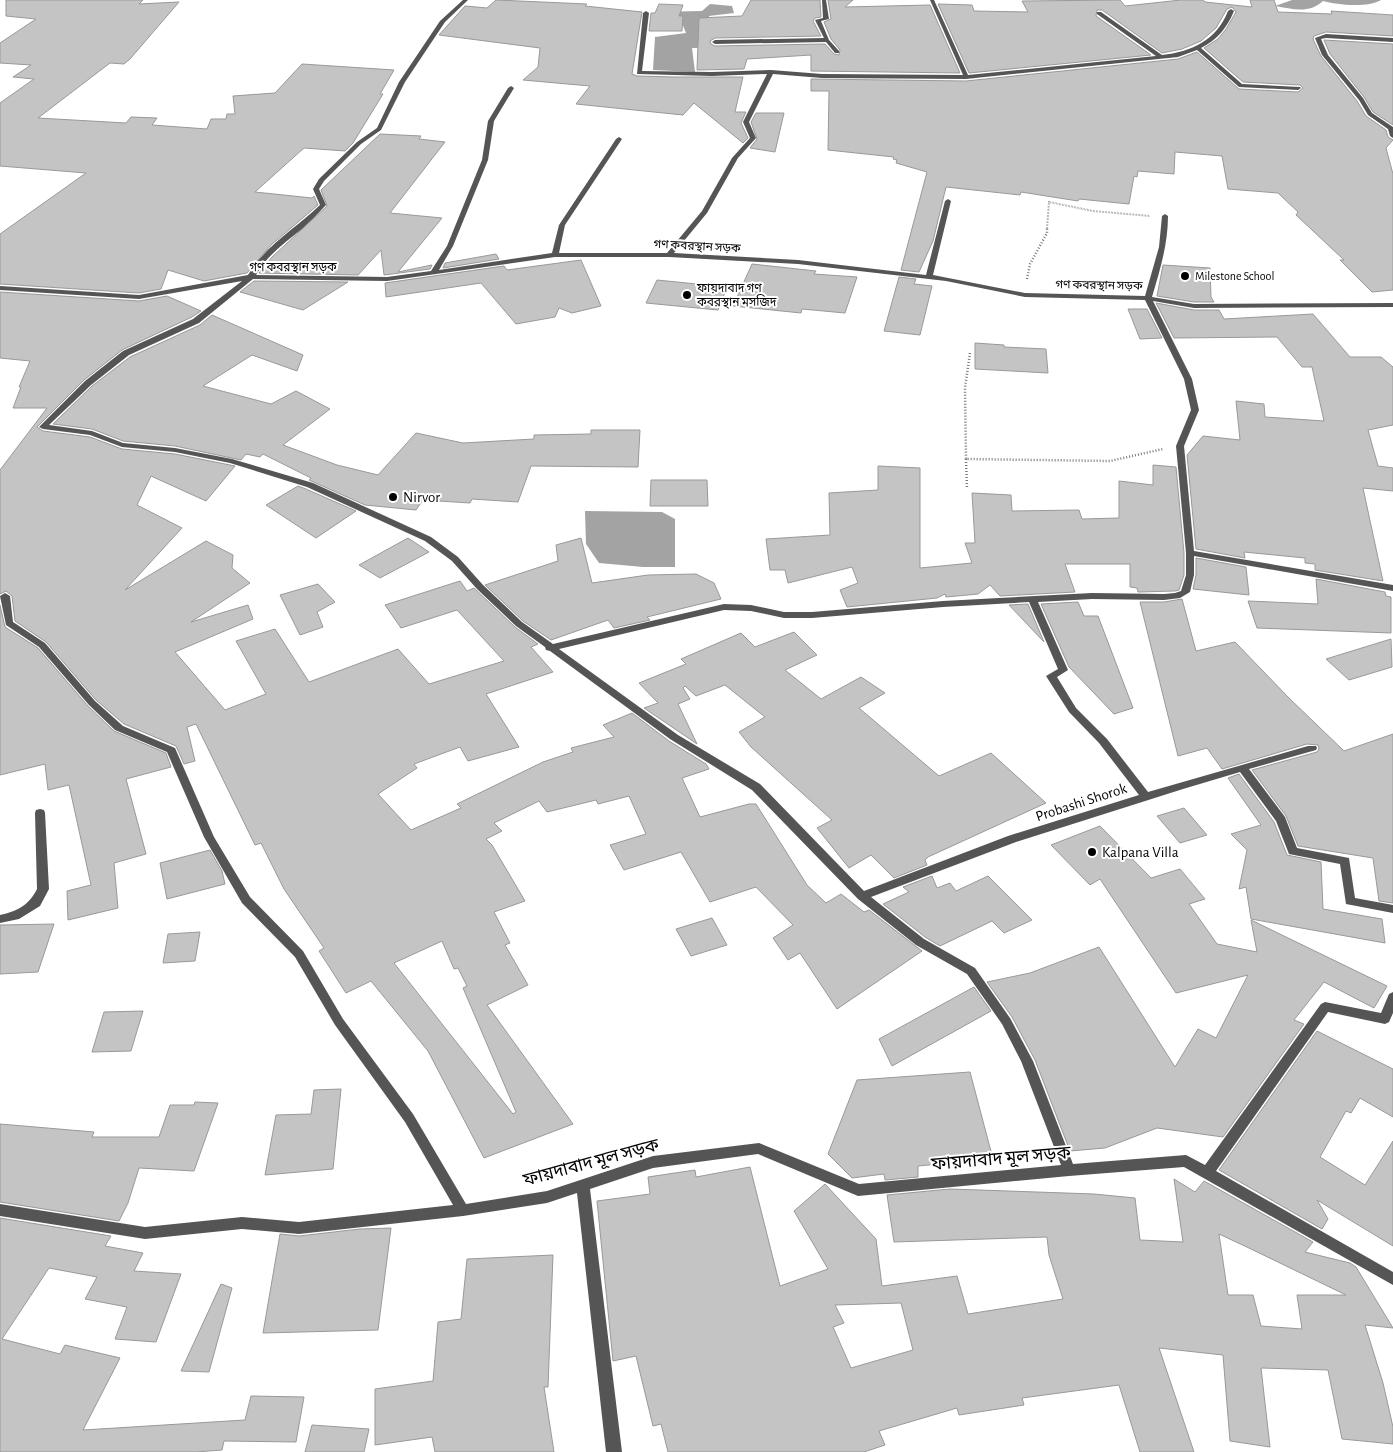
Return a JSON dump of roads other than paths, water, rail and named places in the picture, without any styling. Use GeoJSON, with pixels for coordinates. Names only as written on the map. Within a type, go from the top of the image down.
{"type":"FeatureCollection","features":[{"type":"Feature","properties":{"kind":"street"},"geometry":{"type":"LineString","coordinates":[[466,0],[443,21],[402,82],[379,129],[359,143],[321,180],[316,189],[323,205],[300,227],[279,243],[259,264],[251,277],[196,321],[126,353],[108,366],[43,427],[92,433],[122,445],[176,450],[232,461],[310,485],[428,539],[455,560],[519,624],[549,648],[674,737],[756,787],[862,896],[920,942],[971,971],[1006,1021],[1027,1061],[1069,1170]]}},
{"type":"Feature","properties":{"kind":"street"},"geometry":{"type":"LineString","coordinates":[[824,0],[826,19],[818,20],[827,40],[837,52]]}},
{"type":"Feature","properties":{"kind":"street"},"geometry":{"type":"LineString","coordinates":[[932,0],[966,77]]}},
{"type":"Feature","properties":{"kind":"street"},"geometry":{"type":"LineString","coordinates":[[646,13],[639,73],[712,74],[771,72],[831,76],[966,77],[1083,63],[1178,55],[1204,46],[1227,26],[1231,11]]}},
{"type":"Feature","properties":{"kind":"street"},"geometry":{"type":"LineString","coordinates":[[1099,12],[1161,57]]}},
{"type":"Feature","properties":{"kind":"street"},"geometry":{"type":"LineString","coordinates":[[1393,40],[1326,36],[1318,38],[1325,55],[1342,78],[1361,99],[1370,114],[1391,128],[1393,136]]}},
{"type":"Feature","properties":{"kind":"street"},"geometry":{"type":"LineString","coordinates":[[715,42],[827,40]]}},
{"type":"Feature","properties":{"kind":"street"},"geometry":{"type":"LineString","coordinates":[[1198,48],[1241,86],[1298,88]]}},
{"type":"Feature","properties":{"kind":"street"},"geometry":{"type":"LineString","coordinates":[[669,255],[683,240],[715,196],[729,165],[742,148],[753,138],[746,122],[771,72]]}},
{"type":"Feature","properties":{"kind":"street"},"geometry":{"type":"LineString","coordinates":[[434,272],[450,246],[485,160],[491,121],[511,88]]}},
{"type":"Feature","properties":{"kind":"street"},"geometry":{"type":"LineString","coordinates":[[555,255],[562,225],[619,139]]}},
{"type":"Feature","properties":{"kind":"street"},"geometry":{"type":"LineString","coordinates":[[929,277],[948,201]]}},
{"type":"Feature","properties":{"kind":"street"},"geometry":{"type":"LineString","coordinates":[[549,648],[724,607],[751,608],[784,615],[812,615],[944,604],[1092,596],[1176,596],[1185,592],[1190,575],[1190,554],[1180,446],[1195,410],[1188,379],[1148,298],[1158,268],[1166,226],[1165,216]]}},
{"type":"Feature","properties":{"kind":"street","name":"গণ কবরস্থান সড়ক"},"geometry":{"type":"LineString","coordinates":[[0,288],[139,297],[251,277],[387,279],[555,255],[669,255],[798,262],[929,277],[1025,295],[1148,298],[1194,306],[1393,305]]}},
{"type":"Feature","properties":{"kind":"street"},"geometry":{"type":"LineString","coordinates":[[1190,554],[1393,588]]}},
{"type":"Feature","properties":{"kind":"street"},"geometry":{"type":"LineString","coordinates":[[5,596],[9,623],[42,645],[92,703],[120,728],[171,750],[209,837],[246,900],[300,954],[339,1022],[409,1118],[463,1210]]}},
{"type":"Feature","properties":{"kind":"street"},"geometry":{"type":"LineString","coordinates":[[1033,600],[1063,670],[1051,676],[1072,710],[1104,741],[1146,796]]}},
{"type":"Feature","properties":{"kind":"street","name":"Probashi Shorok"},"geometry":{"type":"LineString","coordinates":[[862,896],[1012,839],[1146,796],[1312,748]]}},
{"type":"Feature","properties":{"kind":"street"},"geometry":{"type":"LineString","coordinates":[[1244,768],[1281,820],[1293,851],[1345,861],[1350,901],[1393,909]]}},
{"type":"Feature","properties":{"kind":"street"},"geometry":{"type":"LineString","coordinates":[[0,919],[15,916],[36,903],[43,889],[40,813]]}},
{"type":"Feature","properties":{"kind":"street"},"geometry":{"type":"LineString","coordinates":[[1208,1172],[1325,1007],[1384,1019],[1393,997]]}},
{"type":"Feature","properties":{"kind":"street","name":"ফায়দাবাদ মূল সড়ক"},"geometry":{"type":"LineString","coordinates":[[0,1210],[145,1233],[242,1223],[299,1228],[463,1210],[547,1197],[653,1162],[759,1148],[858,1190],[1186,1161],[1393,1280]]}},
{"type":"Feature","properties":{"kind":"street"},"geometry":{"type":"LineString","coordinates":[[583,1186],[614,1452]]}},
{"type":"Feature","properties":{"kind":"place","name":"Milestone School"},"geometry":{"type":"Point","coordinates":[1185,276]}},
{"type":"Feature","properties":{"kind":"place","name":"ফায়দাবাদ গণ কবরস্থান মসজিদ"},"geometry":{"type":"Point","coordinates":[687,295]}},
{"type":"Feature","properties":{"kind":"place","name":"Nirvor"},"geometry":{"type":"Point","coordinates":[393,497]}},
{"type":"Feature","properties":{"kind":"place","name":"Kalpana Villa"},"geometry":{"type":"Point","coordinates":[1092,852]}}]}
